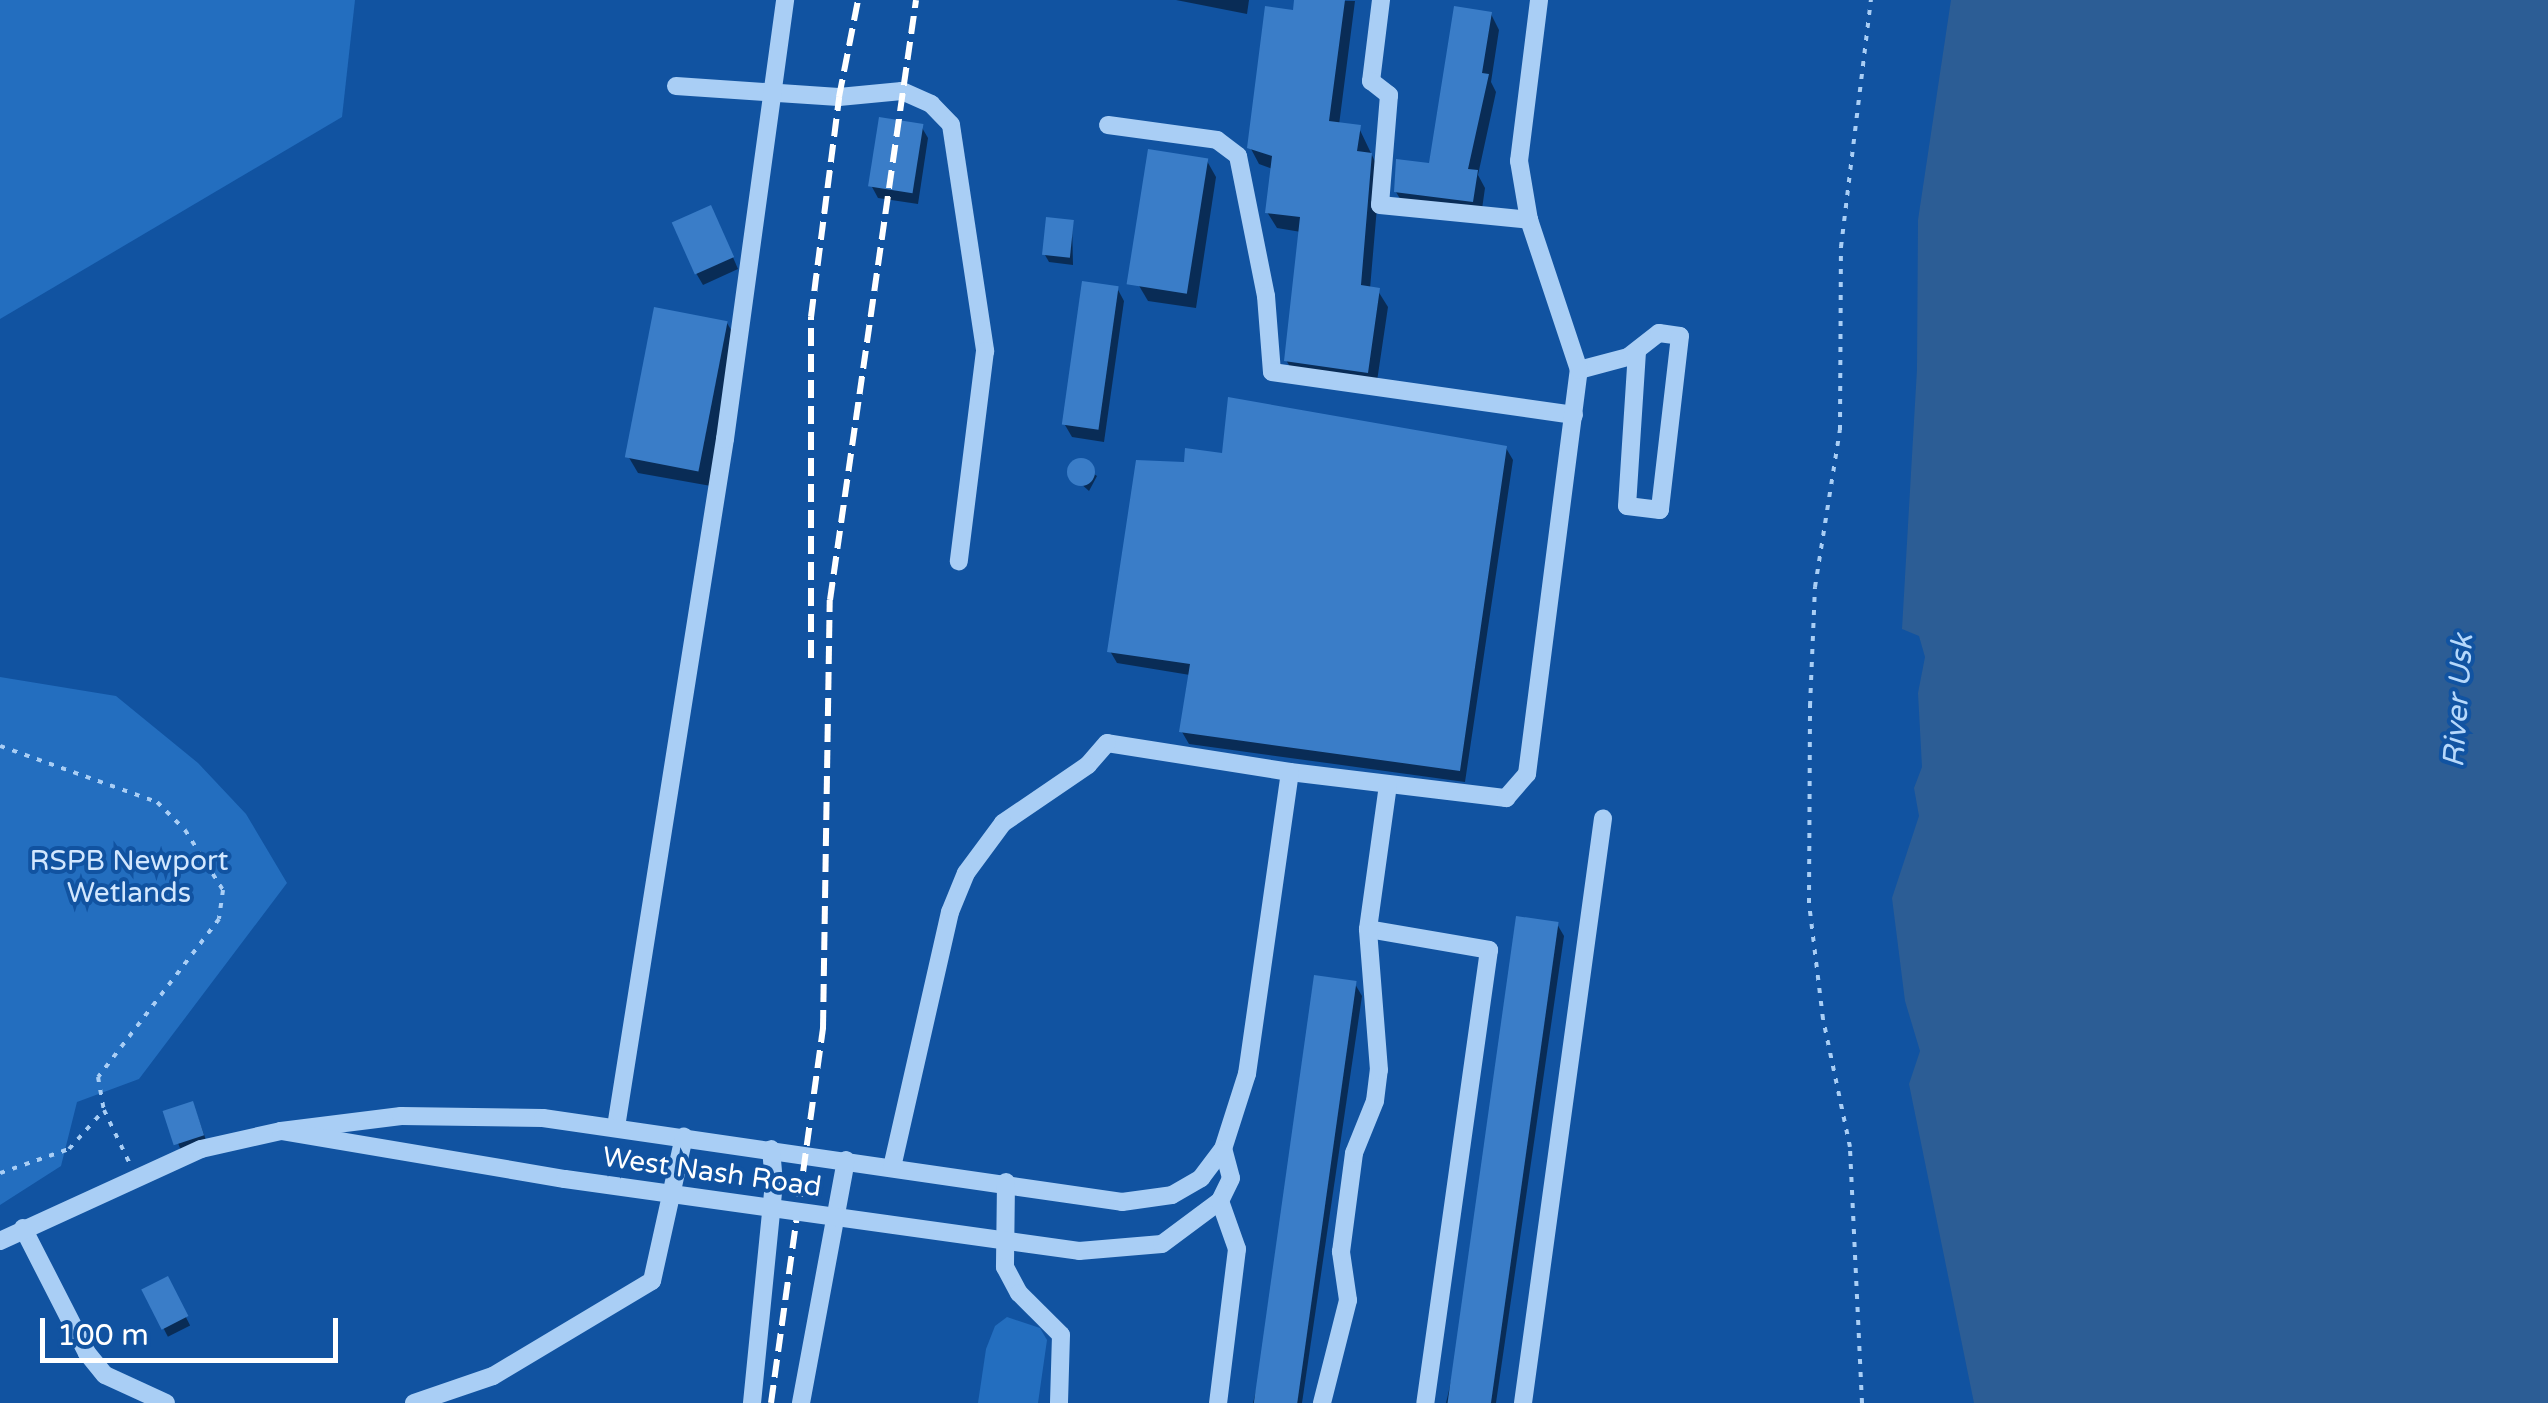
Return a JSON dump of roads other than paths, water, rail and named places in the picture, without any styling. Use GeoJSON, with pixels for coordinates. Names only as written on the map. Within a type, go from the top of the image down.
{"type":"FeatureCollection","features":[{"type":"Feature","properties":{"kind":"street"},"geometry":{"type":"LineString","coordinates":[[616,1127],[725,438],[785,0]]}},
{"type":"Feature","properties":{"kind":"street"},"geometry":{"type":"LineString","coordinates":[[1381,0],[1371,81],[1389,95],[1380,205],[1529,220]]}},
{"type":"Feature","properties":{"kind":"street"},"geometry":{"type":"LineString","coordinates":[[892,1168],[950,912],[966,873],[1003,824],[1088,764],[1108,743],[1290,772],[1506,798],[1519,791],[1527,774],[1579,370],[1529,220],[1519,161],[1539,0]]}},
{"type":"Feature","properties":{"kind":"street"},"geometry":{"type":"LineString","coordinates":[[676,86],[771,94],[902,91],[931,104],[951,125],[985,351],[960,561]]}},
{"type":"Feature","properties":{"kind":"street"},"geometry":{"type":"LineString","coordinates":[[1108,125],[1218,140],[1238,156],[1266,296],[1272,372],[1574,415]]}},
{"type":"Feature","properties":{"kind":"street"},"geometry":{"type":"LineString","coordinates":[[1579,370],[1637,350],[1659,333],[1680,336],[1660,510],[1628,506],[1637,350]]}},
{"type":"Feature","properties":{"kind":"street"},"geometry":{"type":"LineString","coordinates":[[281,1130],[442,1115],[616,1127],[1122,1202],[1172,1195],[1201,1178],[1223,1150],[1247,1074],[1290,772]]}},
{"type":"Feature","properties":{"kind":"street"},"geometry":{"type":"LineString","coordinates":[[1322,1403],[1348,1300],[1341,1252],[1354,1153],[1375,1101],[1378,1070],[1368,930],[1388,784]]}},
{"type":"Feature","properties":{"kind":"street"},"geometry":{"type":"LineString","coordinates":[[1523,1403],[1603,818]]}},
{"type":"Feature","properties":{"kind":"street"},"geometry":{"type":"LineString","coordinates":[[1368,930],[1490,950],[1425,1403]]}},
{"type":"Feature","properties":{"kind":"street","name":"West Nash Road"},"geometry":{"type":"LineString","coordinates":[[0,1241],[201,1149],[281,1130],[564,1179],[1079,1251],[1162,1244],[1220,1201]]}},
{"type":"Feature","properties":{"kind":"street"},"geometry":{"type":"LineString","coordinates":[[414,1403],[493,1376],[652,1281],[684,1137]]}},
{"type":"Feature","properties":{"kind":"street"},"geometry":{"type":"LineString","coordinates":[[752,1403],[774,1183],[771,1149]]}},
{"type":"Feature","properties":{"kind":"street"},"geometry":{"type":"LineString","coordinates":[[1218,1403],[1237,1249],[1220,1201],[1230,1178],[1223,1150]]}},
{"type":"Feature","properties":{"kind":"street"},"geometry":{"type":"LineString","coordinates":[[801,1403],[846,1160]]}},
{"type":"Feature","properties":{"kind":"street"},"geometry":{"type":"LineString","coordinates":[[1006,1182],[1006,1267],[1018,1293],[1061,1335],[1059,1403]]}},
{"type":"Feature","properties":{"kind":"street"},"geometry":{"type":"LineString","coordinates":[[22,1228],[86,1352],[105,1374],[166,1403]]}},
{"type":"Feature","properties":{"kind":"water","name":"River Usk"},"geometry":{"type":"Polygon","coordinates":[[[1951,0],[2548,0],[2548,1403],[1974,1403],[1909,1084],[1920,1051],[1905,1001],[1892,898],[1919,816],[1914,788],[1922,767],[1918,693],[1925,657],[1919,636],[1902,629],[1917,369],[1918,220],[1951,0]]]}},
{"type":"Feature","properties":{"kind":"railway"},"geometry":{"type":"LineString","coordinates":[[811,658],[811,317],[839,97],[858,0]]}},
{"type":"Feature","properties":{"kind":"railway"},"geometry":{"type":"LineString","coordinates":[[771,1403],[823,1028],[830,600],[916,0]]}},
{"type":"Feature","properties":{"kind":"park label","name":"RSPB Newport Wetlands"},"geometry":{"type":"Point","coordinates":[129,877]}}]}
